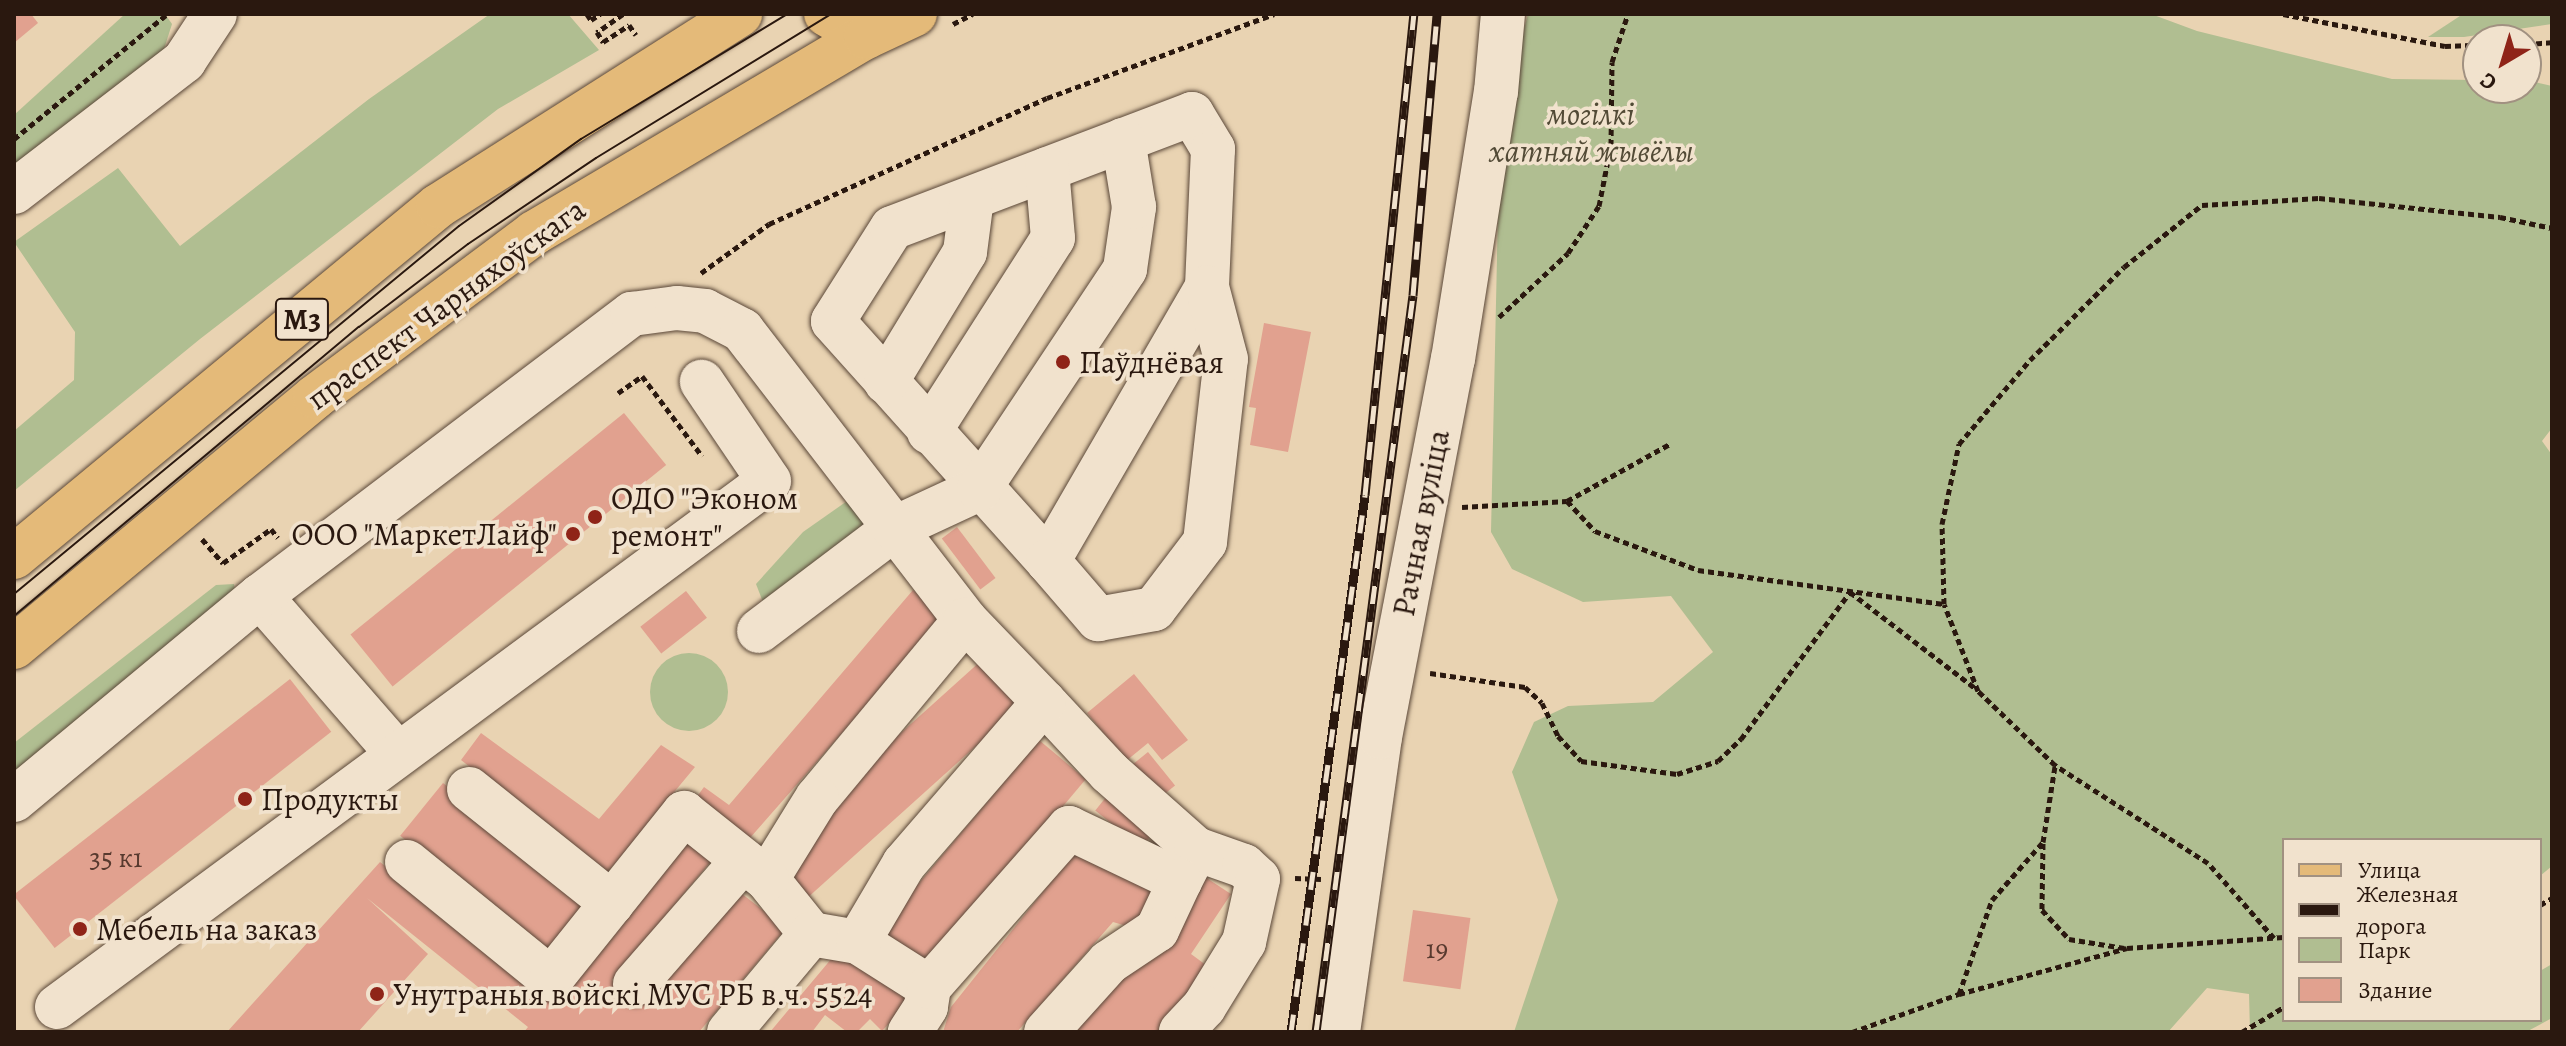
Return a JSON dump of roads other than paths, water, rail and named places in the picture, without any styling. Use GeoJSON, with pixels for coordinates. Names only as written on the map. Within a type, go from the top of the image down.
{"type":"FeatureCollection","features":[{"type":"Feature","properties":{"kind":"main road","name":"М3"},"geometry":{"type":"LineString","coordinates":[[14,557],[438,206],[740,14]]}},
{"type":"Feature","properties":{"kind":"main road"},"geometry":{"type":"LineString","coordinates":[[826,14],[872,25]]}},
{"type":"Feature","properties":{"kind":"main road","name":"праспект Чарняхоўскага"},"geometry":{"type":"LineString","coordinates":[[14,647],[315,397],[534,233],[872,25],[915,14]]}},
{"type":"Feature","properties":{"kind":"street"},"geometry":{"type":"LineString","coordinates":[[14,192],[184,61],[215,14]]}},
{"type":"Feature","properties":{"kind":"street","name":"Рачная вуліца"},"geometry":{"type":"LineString","coordinates":[[1338,1032],[1393,670],[1453,359],[1496,92],[1503,14]]}},
{"type":"Feature","properties":{"kind":"street"},"geometry":{"type":"LineString","coordinates":[[1192,114],[1213,149],[1207,287],[1226,359],[1205,542],[1154,609],[1098,619],[979,489],[833,321],[892,228],[1047,169],[1192,114]]}},
{"type":"Feature","properties":{"kind":"street"},"geometry":{"type":"LineString","coordinates":[[759,631],[895,528],[979,489],[1125,269],[1134,207],[1123,140]]}},
{"type":"Feature","properties":{"kind":"street"},"geometry":{"type":"LineString","coordinates":[[929,432],[1053,238],[1047,169]]}},
{"type":"Feature","properties":{"kind":"street"},"geometry":{"type":"LineString","coordinates":[[886,382],[965,252],[972,198]]}},
{"type":"Feature","properties":{"kind":"street"},"geometry":{"type":"LineString","coordinates":[[1048,561],[1207,287]]}},
{"type":"Feature","properties":{"kind":"street"},"geometry":{"type":"LineString","coordinates":[[14,800],[260,596],[632,314],[677,308],[705,311],[742,330],[965,620],[1109,772],[1188,865]]}},
{"type":"Feature","properties":{"kind":"street"},"geometry":{"type":"LineString","coordinates":[[57,1007],[396,752],[769,481],[702,382]]}},
{"type":"Feature","properties":{"kind":"street"},"geometry":{"type":"LineString","coordinates":[[260,596],[396,752]]}},
{"type":"Feature","properties":{"kind":"street"},"geometry":{"type":"LineString","coordinates":[[635,984],[755,869],[965,620]]}},
{"type":"Feature","properties":{"kind":"street"},"geometry":{"type":"LineString","coordinates":[[858,942],[904,864],[1044,702]]}},
{"type":"Feature","properties":{"kind":"street"},"geometry":{"type":"LineString","coordinates":[[910,1032],[926,1007],[929,987],[1069,828],[1109,772]]}},
{"type":"Feature","properties":{"kind":"street"},"geometry":{"type":"LineString","coordinates":[[469,789],[612,903]]}},
{"type":"Feature","properties":{"kind":"street"},"geometry":{"type":"LineString","coordinates":[[407,862],[551,979],[684,813],[755,869],[811,934],[858,942],[929,987]]}},
{"type":"Feature","properties":{"kind":"street"},"geometry":{"type":"LineString","coordinates":[[1069,828],[1188,865],[1244,866],[1258,879],[1244,942],[1204,1007],[1181,1032]]}},
{"type":"Feature","properties":{"kind":"street"},"geometry":{"type":"LineString","coordinates":[[1046,1032],[1109,962],[1157,930],[1188,865]]}},
{"type":"Feature","properties":{"kind":"street"},"geometry":{"type":"LineString","coordinates":[[729,1032],[811,934]]}},
{"type":"Feature","properties":{"kind":"tram line"},"geometry":{"type":"LineString","coordinates":[[14,594],[459,226],[581,139],[787,14]]}},
{"type":"Feature","properties":{"kind":"tram line"},"geometry":{"type":"LineString","coordinates":[[14,616],[359,327],[468,244],[596,158],[831,14]]}},
{"type":"Feature","properties":{"kind":"railway"},"geometry":{"type":"LineString","coordinates":[[1291,1032],[1365,495],[1414,14]]}},
{"type":"Feature","properties":{"kind":"railway"},"geometry":{"type":"LineString","coordinates":[[1316,1032],[1413,295],[1437,14]]}},
{"type":"Feature","properties":{"kind":"place","name":"Паўднёвая"},"geometry":{"type":"Point","coordinates":[1063,362]}},
{"type":"Feature","properties":{"kind":"place","name":"ОДО \"Эконом ремонт\""},"geometry":{"type":"Point","coordinates":[595,517]}},
{"type":"Feature","properties":{"kind":"place","name":"ООО \"МаркетЛайф\""},"geometry":{"type":"Point","coordinates":[573,534]}},
{"type":"Feature","properties":{"kind":"place","name":"Продукты"},"geometry":{"type":"Point","coordinates":[245,799]}},
{"type":"Feature","properties":{"kind":"place","name":"Мебель на заказ"},"geometry":{"type":"Point","coordinates":[80,929]}},
{"type":"Feature","properties":{"kind":"place","name":"Унутраныя войскі МУС РБ в.ч. 5524"},"geometry":{"type":"Point","coordinates":[377,994]}},
{"type":"Feature","properties":{"kind":"park label","name":"могілкі хатняй жывёлы"},"geometry":{"type":"Point","coordinates":[1591,134]}}]}
